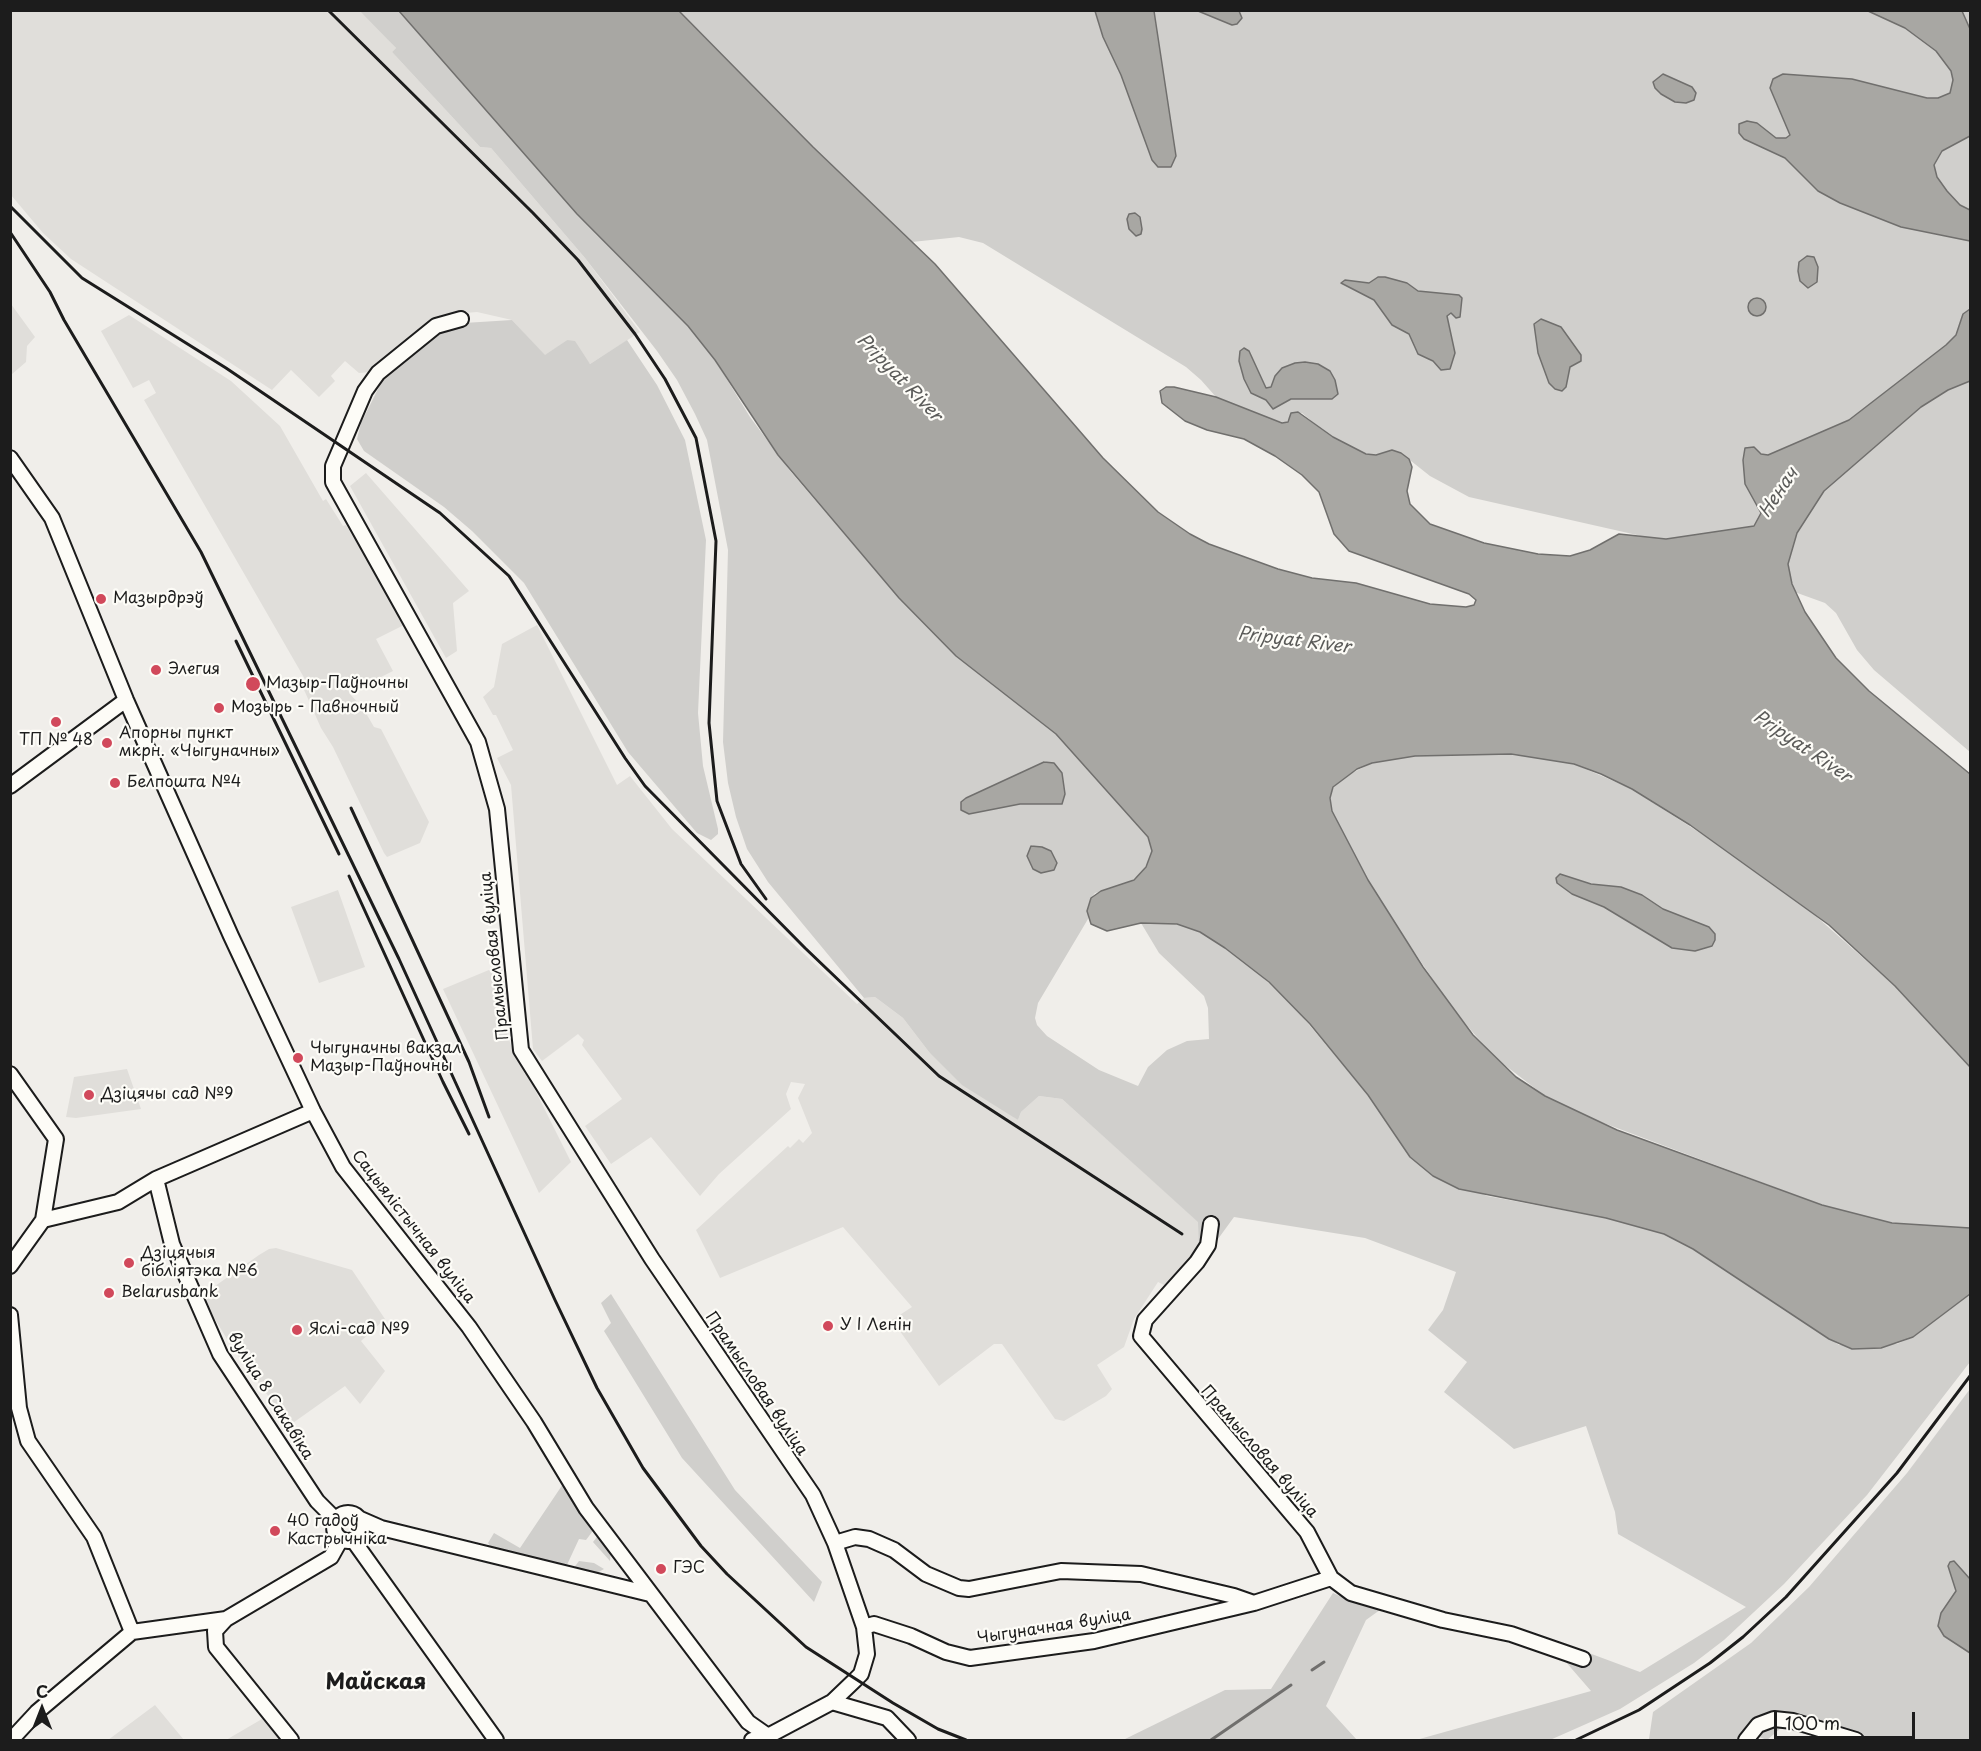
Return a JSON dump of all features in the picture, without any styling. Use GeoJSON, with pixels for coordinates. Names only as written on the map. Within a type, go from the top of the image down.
{"type":"FeatureCollection","features":[{"type":"Feature","properties":{"kind":"street","name":"Прамысловая вуліца"},"geometry":{"type":"LineString","coordinates":[[461,319],[436,326],[378,373],[365,391],[333,466],[333,482],[477,742],[497,809],[521,1050],[652,1259],[813,1495],[835,1543],[864,1627],[867,1654],[861,1674],[832,1702],[768,1738],[752,1740]]}},
{"type":"Feature","properties":{"kind":"street","name":"Сацыялістычная вуліца"},"geometry":{"type":"LineString","coordinates":[[10,458],[38,493],[52,518],[126,700],[235,946],[313,1111],[343,1167],[469,1327],[534,1422],[586,1508],[748,1722],[768,1738],[783,1740]]}},
{"type":"Feature","properties":{"kind":"street"},"geometry":{"type":"LineString","coordinates":[[10,786],[126,700]]}},
{"type":"Feature","properties":{"kind":"street"},"geometry":{"type":"LineString","coordinates":[[10,1074],[56,1139],[43,1220],[10,1266]]}},
{"type":"Feature","properties":{"kind":"street"},"geometry":{"type":"LineString","coordinates":[[43,1220],[118,1202],[156,1179],[313,1111]]}},
{"type":"Feature","properties":{"kind":"street","name":"вуліца 8 Сакавіка"},"geometry":{"type":"LineString","coordinates":[[156,1179],[172,1244],[220,1354],[317,1500],[336,1521]]}},
{"type":"Feature","properties":{"kind":"street","name":"Прамысловая вуліца"},"geometry":{"type":"LineString","coordinates":[[1211,1224],[1208,1245],[1197,1262],[1145,1320],[1141,1329],[1144,1341],[1307,1532],[1330,1578]]}},
{"type":"Feature","properties":{"kind":"street"},"geometry":{"type":"LineString","coordinates":[[10,1315],[19,1408],[28,1441],[94,1537],[132,1632]]}},
{"type":"Feature","properties":{"kind":"street"},"geometry":{"type":"LineString","coordinates":[[496,1740],[350,1539],[335,1533],[336,1521],[346,1514],[381,1528],[650,1594]]}},
{"type":"Feature","properties":{"kind":"street"},"geometry":{"type":"LineString","coordinates":[[291,1740],[216,1647],[215,1631],[226,1619],[331,1557],[361,1530],[358,1518]]}},
{"type":"Feature","properties":{"kind":"street"},"geometry":{"type":"LineString","coordinates":[[350,1539],[381,1528]]}},
{"type":"Feature","properties":{"kind":"street"},"geometry":{"type":"LineString","coordinates":[[835,1543],[855,1537],[869,1539],[894,1550],[926,1574],[959,1588],[969,1589],[1061,1571],[1141,1574],[1234,1596],[1254,1603]]}},
{"type":"Feature","properties":{"kind":"street"},"geometry":{"type":"LineString","coordinates":[[1330,1578],[1351,1593],[1443,1620],[1510,1634],[1583,1659]]}},
{"type":"Feature","properties":{"kind":"street","name":"Чыгуначная вуліца"},"geometry":{"type":"LineString","coordinates":[[864,1627],[874,1624],[911,1636],[946,1652],[970,1658],[1094,1641],[1254,1603],[1330,1578]]}},
{"type":"Feature","properties":{"kind":"street"},"geometry":{"type":"LineString","coordinates":[[11,1740],[37,1712],[132,1632],[226,1619]]}},
{"type":"Feature","properties":{"kind":"street"},"geometry":{"type":"LineString","coordinates":[[832,1702],[887,1718],[908,1740]]}},
{"type":"Feature","properties":{"kind":"street"},"geometry":{"type":"LineString","coordinates":[[1746,1740],[1758,1725],[1774,1719],[1793,1721],[1856,1740]]}},
{"type":"Feature","properties":{"kind":"shaded area"},"geometry":{"type":"Polygon","coordinates":[[[10,11],[363,11],[396,48],[392,52],[480,147],[491,148],[585,258],[640,332],[590,364],[567,340],[545,356],[512,320],[477,312],[441,315],[371,372],[359,373],[345,361],[331,376],[335,381],[319,397],[291,370],[272,390],[71,259],[43,233],[11,195],[10,11]]]}},
{"type":"Feature","properties":{"kind":"shaded area"},"geometry":{"type":"Polygon","coordinates":[[[360,11],[401,11],[577,214],[688,326],[715,360],[750,417],[791,472],[899,598],[956,656],[1056,734],[1148,837],[1152,851],[1141,874],[1126,884],[1095,893],[1091,898],[1088,919],[1038,1003],[1035,1018],[1037,1025],[1047,1036],[1099,1070],[1138,1086],[1148,1067],[1167,1050],[1187,1041],[1209,1039],[1208,1008],[1204,996],[1159,953],[1141,923],[1165,922],[1189,927],[1213,939],[1255,970],[1296,1009],[1368,1095],[1410,1157],[1487,1196],[1606,1218],[1664,1234],[1693,1249],[1839,1345],[1897,1344],[1913,1337],[1970,1294],[1970,1362],[1867,1495],[1784,1584],[1724,1640],[1694,1663],[1620,1709],[1550,1740],[1416,1740],[1591,1691],[1565,1661],[1570,1646],[1640,1672],[1746,1607],[1618,1534],[1615,1512],[1586,1426],[1514,1449],[1444,1392],[1467,1362],[1428,1330],[1443,1310],[1456,1272],[1365,1238],[1234,1217],[1202,1261],[1194,1259],[1199,1246],[1198,1222],[1062,1099],[1039,1096],[1021,1112],[1018,1120],[962,1085],[929,1052],[903,1018],[875,997],[864,998],[768,882],[747,849],[736,817],[728,783],[723,742],[728,550],[707,440],[695,414],[677,380],[657,351],[585,258],[491,148],[480,147],[392,52],[396,48],[360,11]]]}},
{"type":"Feature","properties":{"kind":"shaded area"},"geometry":{"type":"Polygon","coordinates":[[[679,11],[1970,11],[1970,752],[1874,670],[1857,650],[1836,613],[1825,603],[1637,535],[1469,497],[1430,476],[1401,453],[1371,455],[1361,452],[1326,433],[1302,413],[1293,412],[1286,423],[1260,416],[1216,397],[1186,367],[983,243],[959,237],[912,242],[813,147],[679,11]]]}},
{"type":"Feature","properties":{"kind":"shaded area"},"geometry":{"type":"Polygon","coordinates":[[[11,304],[35,337],[27,346],[26,362],[11,375],[11,304]]]}},
{"type":"Feature","properties":{"kind":"shaded area"},"geometry":{"type":"Polygon","coordinates":[[[129,315],[231,381],[280,426],[323,501],[326,499],[343,526],[346,525],[390,598],[404,625],[376,639],[393,671],[349,693],[363,708],[374,727],[381,729],[429,822],[420,843],[387,857],[384,853],[333,747],[321,728],[301,683],[306,681],[144,400],[156,393],[149,380],[133,388],[101,331],[129,315]]]}},
{"type":"Feature","properties":{"kind":"shaded area"},"geometry":{"type":"Polygon","coordinates":[[[512,320],[545,355],[567,340],[575,341],[590,364],[627,340],[657,385],[685,440],[706,540],[698,713],[703,766],[718,829],[718,834],[711,840],[697,833],[628,752],[524,583],[472,531],[444,507],[364,451],[357,439],[361,423],[385,375],[435,334],[464,323],[512,320]]]}},
{"type":"Feature","properties":{"kind":"shaded area"},"geometry":{"type":"Polygon","coordinates":[[[366,473],[469,591],[453,603],[457,651],[446,658],[350,486],[366,473]]]}},
{"type":"Feature","properties":{"kind":"shaded area"},"geometry":{"type":"Polygon","coordinates":[[[537,625],[617,785],[630,776],[672,829],[857,1004],[864,998],[875,997],[903,1018],[929,1052],[1018,1120],[1021,1112],[1039,1096],[1062,1099],[1199,1222],[1199,1246],[1194,1259],[1168,1287],[1158,1282],[1134,1319],[1124,1347],[1097,1365],[1112,1389],[1106,1396],[1064,1421],[1055,1419],[1002,1344],[994,1344],[939,1386],[892,1320],[912,1307],[843,1227],[720,1278],[696,1230],[788,1146],[790,1148],[799,1139],[803,1143],[812,1133],[798,1098],[805,1084],[791,1082],[786,1094],[791,1109],[719,1174],[700,1196],[651,1137],[611,1164],[585,1126],[622,1099],[582,1045],[584,1040],[578,1034],[542,1061],[533,1049],[511,785],[497,758],[513,750],[496,715],[493,715],[483,697],[494,687],[502,644],[537,625]]]}},
{"type":"Feature","properties":{"kind":"shaded area"},"geometry":{"type":"Polygon","coordinates":[[[1480,753],[1543,757],[1574,764],[1632,789],[1731,853],[1801,903],[1895,986],[1970,1067],[1970,1228],[1892,1223],[1822,1205],[1577,1113],[1545,1096],[1493,1056],[1453,1009],[1396,925],[1368,880],[1332,811],[1330,798],[1333,788],[1342,778],[1372,763],[1415,756],[1480,753]]]}},
{"type":"Feature","properties":{"kind":"shaded area"},"geometry":{"type":"Polygon","coordinates":[[[338,890],[365,967],[319,983],[291,907],[338,890]]]}},
{"type":"Feature","properties":{"kind":"shaded area"},"geometry":{"type":"Polygon","coordinates":[[[501,965],[507,1001],[500,1010],[514,1055],[532,1084],[571,1162],[539,1193],[443,989],[501,965]]]}},
{"type":"Feature","properties":{"kind":"shaded area"},"geometry":{"type":"Polygon","coordinates":[[[127,1069],[141,1109],[76,1118],[66,1117],[74,1077],[127,1069]]]}},
{"type":"Feature","properties":{"kind":"shaded area","name":"Яслі-сад №9"},"geometry":{"type":"Polygon","coordinates":[[[276,1248],[352,1270],[385,1319],[361,1341],[385,1371],[360,1404],[345,1386],[290,1425],[233,1349],[201,1296],[259,1255],[276,1248]]]}},
{"type":"Feature","properties":{"kind":"shaded area"},"geometry":{"type":"Polygon","coordinates":[[[611,1294],[735,1490],[822,1582],[814,1602],[682,1458],[604,1331],[611,1323],[601,1303],[611,1294]]]}},
{"type":"Feature","properties":{"kind":"shaded area"},"geometry":{"type":"Polygon","coordinates":[[[1970,1389],[1970,1740],[1828,1740],[1781,1728],[1767,1740],[1759,1737],[1758,1740],[1646,1740],[1649,1739],[1653,1712],[1751,1643],[1809,1587],[1907,1473],[1970,1389]]]}},
{"type":"Feature","properties":{"kind":"shaded area"},"geometry":{"type":"Polygon","coordinates":[[[565,1481],[595,1528],[586,1540],[579,1539],[566,1567],[493,1550],[488,1543],[494,1533],[520,1548],[565,1481]]]}},
{"type":"Feature","properties":{"kind":"shaded area"},"geometry":{"type":"Polygon","coordinates":[[[600,1533],[611,1549],[610,1561],[593,1542],[600,1533]]]}},
{"type":"Feature","properties":{"kind":"shaded area"},"geometry":{"type":"Polygon","coordinates":[[[579,1561],[594,1563],[604,1569],[595,1574],[573,1569],[579,1561]]]}},
{"type":"Feature","properties":{"kind":"shaded area"},"geometry":{"type":"Polygon","coordinates":[[[1333,1593],[1351,1601],[1384,1607],[1366,1620],[1326,1706],[1357,1740],[1123,1740],[1225,1690],[1271,1689],[1333,1593]]]}},
{"type":"Feature","properties":{"kind":"shaded area"},"geometry":{"type":"Polygon","coordinates":[[[155,1705],[184,1740],[108,1740],[155,1705]]]}},
{"type":"Feature","properties":{"kind":"shaded area"},"geometry":{"type":"Polygon","coordinates":[[[262,1719],[281,1740],[226,1740],[262,1719]]]}},
{"type":"Feature","properties":{"kind":"water"},"geometry":{"type":"Polygon","coordinates":[[[399,11],[679,11],[813,147],[935,264],[1103,458],[1158,512],[1209,544],[1278,569],[1312,578],[1356,583],[1430,604],[1466,607],[1474,605],[1476,600],[1469,594],[1349,551],[1334,534],[1319,492],[1302,475],[1275,456],[1244,439],[1207,430],[1185,421],[1162,403],[1160,391],[1166,387],[1174,387],[1216,397],[1282,423],[1288,422],[1291,413],[1298,412],[1333,437],[1366,454],[1376,455],[1392,450],[1401,453],[1409,459],[1412,467],[1407,491],[1410,504],[1430,524],[1484,543],[1538,554],[1570,556],[1590,550],[1619,534],[1666,539],[1754,526],[1761,513],[1745,484],[1743,460],[1745,448],[1754,447],[1761,454],[1768,455],[1849,420],[1946,345],[1956,335],[1963,314],[1970,309],[1970,381],[1948,390],[1921,407],[1824,491],[1797,533],[1788,564],[1792,584],[1805,612],[1836,658],[1869,691],[1970,774],[1970,1067],[1895,986],[1829,925],[1690,825],[1632,789],[1601,774],[1574,764],[1511,754],[1415,756],[1372,763],[1357,769],[1333,787],[1330,798],[1332,811],[1368,880],[1423,967],[1473,1035],[1516,1077],[1545,1096],[1617,1130],[1822,1205],[1892,1223],[1970,1228],[1970,1294],[1913,1337],[1881,1348],[1852,1349],[1829,1339],[1693,1249],[1664,1234],[1606,1218],[1459,1189],[1433,1176],[1410,1157],[1368,1095],[1310,1024],[1269,982],[1225,948],[1200,932],[1177,924],[1141,923],[1107,931],[1091,924],[1087,911],[1091,898],[1101,891],[1134,880],[1146,867],[1152,851],[1148,837],[1056,734],[956,656],[899,598],[778,455],[715,360],[688,326],[577,214],[399,11]]]}},
{"type":"Feature","properties":{"kind":"water"},"geometry":{"type":"Polygon","coordinates":[[[1095,11],[1154,11],[1176,156],[1171,167],[1158,167],[1152,160],[1121,75],[1103,37],[1095,11]]]}},
{"type":"Feature","properties":{"kind":"water"},"geometry":{"type":"Polygon","coordinates":[[[1198,11],[1239,11],[1242,18],[1237,24],[1232,25],[1198,11]]]}},
{"type":"Feature","properties":{"kind":"water"},"geometry":{"type":"Polygon","coordinates":[[[1868,11],[1962,11],[1970,29],[1970,136],[1942,151],[1934,165],[1937,177],[1947,191],[1960,205],[1970,210],[1970,241],[1901,227],[1840,203],[1818,191],[1785,158],[1744,139],[1739,133],[1739,124],[1747,121],[1757,123],[1776,138],[1786,138],[1790,135],[1770,88],[1773,79],[1783,74],[1852,79],[1927,98],[1938,98],[1950,93],[1953,80],[1951,71],[1936,51],[1905,28],[1868,11]]]}},
{"type":"Feature","properties":{"kind":"water"},"geometry":{"type":"Polygon","coordinates":[[[1663,74],[1692,87],[1696,93],[1694,100],[1686,103],[1675,102],[1661,94],[1653,82],[1663,74]]]}},
{"type":"Feature","properties":{"kind":"water"},"geometry":{"type":"Polygon","coordinates":[[[1135,213],[1140,217],[1142,229],[1141,234],[1136,236],[1129,229],[1127,219],[1129,214],[1135,213]]]}},
{"type":"Feature","properties":{"kind":"water"},"geometry":{"type":"Polygon","coordinates":[[[1807,256],[1814,257],[1818,267],[1817,282],[1808,288],[1800,281],[1798,271],[1799,262],[1807,256]]]}},
{"type":"Feature","properties":{"kind":"water"},"geometry":{"type":"Polygon","coordinates":[[[1378,277],[1407,283],[1418,291],[1459,295],[1462,298],[1460,317],[1456,318],[1451,313],[1447,316],[1455,353],[1450,369],[1441,370],[1433,361],[1418,354],[1409,334],[1392,325],[1374,300],[1341,283],[1345,280],[1369,283],[1378,277]]]}},
{"type":"Feature","properties":{"kind":"water"},"geometry":{"type":"Polygon","coordinates":[[[1753,298],[1761,298],[1766,303],[1764,314],[1753,316],[1748,311],[1748,303],[1753,298]]]}},
{"type":"Feature","properties":{"kind":"water"},"geometry":{"type":"Polygon","coordinates":[[[1541,319],[1561,327],[1581,355],[1581,361],[1570,367],[1566,387],[1562,391],[1555,389],[1549,383],[1538,353],[1534,324],[1541,319]]]}},
{"type":"Feature","properties":{"kind":"water"},"geometry":{"type":"Polygon","coordinates":[[[1244,348],[1249,351],[1266,388],[1271,387],[1275,376],[1282,368],[1305,362],[1318,364],[1330,371],[1338,394],[1332,399],[1291,399],[1273,409],[1266,400],[1251,393],[1244,379],[1239,361],[1240,351],[1244,348]]]}},
{"type":"Feature","properties":{"kind":"water"},"geometry":{"type":"Polygon","coordinates":[[[1044,762],[1054,763],[1062,773],[1065,794],[1062,804],[1020,804],[969,814],[961,810],[961,802],[966,798],[1044,762]]]}},
{"type":"Feature","properties":{"kind":"water"},"geometry":{"type":"Polygon","coordinates":[[[1031,846],[1051,851],[1057,863],[1054,870],[1041,873],[1033,869],[1027,856],[1031,846]]]}},
{"type":"Feature","properties":{"kind":"water"},"geometry":{"type":"Polygon","coordinates":[[[1560,874],[1591,884],[1621,887],[1642,895],[1663,909],[1709,927],[1715,934],[1715,940],[1712,946],[1695,951],[1672,948],[1604,907],[1572,894],[1557,883],[1556,878],[1560,874]]]}},
{"type":"Feature","properties":{"kind":"water"},"geometry":{"type":"Polygon","coordinates":[[[1954,1561],[1970,1579],[1970,1653],[1944,1636],[1938,1626],[1941,1613],[1956,1591],[1948,1566],[1954,1561]]]}},
{"type":"Feature","properties":{"kind":"waterway"},"geometry":{"type":"LineString","coordinates":[[1312,1670],[1324,1662]]}},
{"type":"Feature","properties":{"kind":"waterway"},"geometry":{"type":"LineString","coordinates":[[1211,1740],[1291,1685]]}},
{"type":"Feature","properties":{"kind":"railway"},"geometry":{"type":"LineString","coordinates":[[328,10],[578,260],[635,334],[665,379],[696,438],[716,541],[709,723],[717,801],[741,864],[766,899]]}},
{"type":"Feature","properties":{"kind":"railway"},"geometry":{"type":"LineString","coordinates":[[10,206],[82,278],[226,368],[440,513],[509,576],[645,786],[805,948],[939,1076],[1182,1234]]}},
{"type":"Feature","properties":{"kind":"railway"},"geometry":{"type":"LineString","coordinates":[[10,232],[50,292],[64,320],[201,552],[399,959],[597,1388],[643,1468],[701,1546],[727,1574],[806,1647],[893,1703],[938,1729],[966,1740]]}},
{"type":"Feature","properties":{"kind":"railway"},"geometry":{"type":"LineString","coordinates":[[236,641],[339,854]]}},
{"type":"Feature","properties":{"kind":"railway"},"geometry":{"type":"LineString","coordinates":[[351,808],[469,1062],[489,1117]]}},
{"type":"Feature","properties":{"kind":"railway"},"geometry":{"type":"LineString","coordinates":[[349,876],[469,1134]]}},
{"type":"Feature","properties":{"kind":"railway"},"geometry":{"type":"LineString","coordinates":[[1576,1740],[1639,1710],[1710,1663],[1743,1637],[1786,1597],[1897,1473],[1970,1376]]}},
{"type":"Feature","properties":{"kind":"place","name":"Мазырдрэў"},"geometry":{"type":"Point","coordinates":[101,599]}},
{"type":"Feature","properties":{"kind":"place","name":"Элегия"},"geometry":{"type":"Point","coordinates":[156,670]}},
{"type":"Feature","properties":{"kind":"place","name":"Мазыр-Паўночны"},"geometry":{"type":"Point","coordinates":[253,684]}},
{"type":"Feature","properties":{"kind":"place","name":"Мозырь - Павночный"},"geometry":{"type":"Point","coordinates":[219,708]}},
{"type":"Feature","properties":{"kind":"place","name":"ТП № 48"},"geometry":{"type":"Point","coordinates":[56,722]}},
{"type":"Feature","properties":{"kind":"place","name":"Апорны пункт мкрн. «Чыгуначны»"},"geometry":{"type":"Point","coordinates":[107,743]}},
{"type":"Feature","properties":{"kind":"place","name":"Белпошта №4"},"geometry":{"type":"Point","coordinates":[115,783]}},
{"type":"Feature","properties":{"kind":"place","name":"Чыгуначны вакзал Мазыр-Паўночны"},"geometry":{"type":"Point","coordinates":[298,1058]}},
{"type":"Feature","properties":{"kind":"place","name":"Дзіцячы сад №9"},"geometry":{"type":"Point","coordinates":[89,1095]}},
{"type":"Feature","properties":{"kind":"place","name":"Дзіцячыя бібліятэка №6"},"geometry":{"type":"Point","coordinates":[129,1263]}},
{"type":"Feature","properties":{"kind":"place","name":"Belarusbank"},"geometry":{"type":"Point","coordinates":[109,1293]}},
{"type":"Feature","properties":{"kind":"place","name":"У І Ленін"},"geometry":{"type":"Point","coordinates":[828,1326]}},
{"type":"Feature","properties":{"kind":"place","name":"Яслі-сад №9"},"geometry":{"type":"Point","coordinates":[297,1330]}},
{"type":"Feature","properties":{"kind":"place","name":"40 гадоў Кастрычніка"},"geometry":{"type":"Point","coordinates":[275,1531]}},
{"type":"Feature","properties":{"kind":"place","name":"ГЭС"},"geometry":{"type":"Point","coordinates":[661,1569]}},
{"type":"Feature","properties":{"kind":"district","name":"Майская"},"geometry":{"type":"Point","coordinates":[376,1683]}},
{"type":"Feature","properties":{"kind":"water label","name":"Pripyat River"},"geometry":{"type":"Point","coordinates":[899,378]}},
{"type":"Feature","properties":{"kind":"water label","name":"Ненач"},"geometry":{"type":"Point","coordinates":[1779,493]}},
{"type":"Feature","properties":{"kind":"water label","name":"Pripyat River"},"geometry":{"type":"Point","coordinates":[1294,641]}},
{"type":"Feature","properties":{"kind":"water label","name":"Pripyat River"},"geometry":{"type":"Point","coordinates":[1802,747]}}]}
